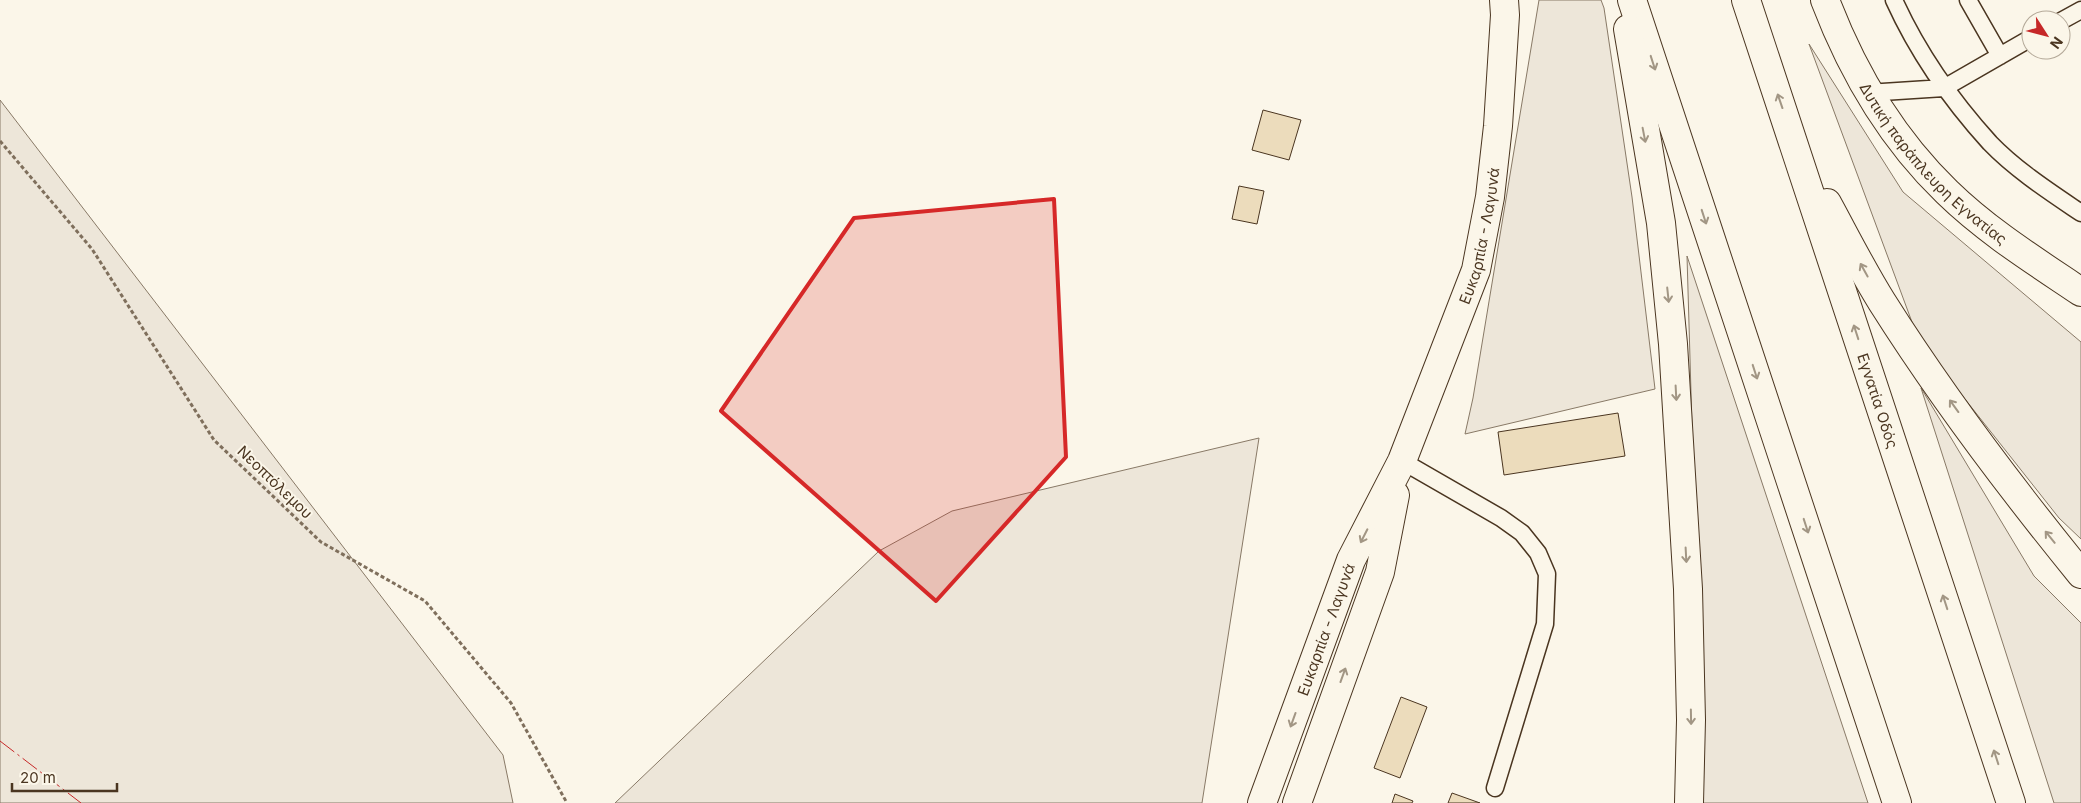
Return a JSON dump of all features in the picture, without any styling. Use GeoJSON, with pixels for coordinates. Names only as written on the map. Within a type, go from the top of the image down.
{"type":"FeatureCollection","features":[{"type":"Feature","properties":{"kind":"main road","name":"Ευκαρπία - Λαγυνά"},"geometry":{"type":"LineString","coordinates":[[1262,803],[1351,560],[1402,461],[1476,270],[1490,197],[1498,126],[1505,15],[1504,0]]}},
{"type":"Feature","properties":{"kind":"main road"},"geometry":{"type":"LineString","coordinates":[[1623,0],[1661,223],[1673,344],[1688,589],[1691,720],[1689,803]]}},
{"type":"Feature","properties":{"kind":"main road"},"geometry":{"type":"LineString","coordinates":[[1632,0],[1897,803]]}},
{"type":"Feature","properties":{"kind":"main road","name":"Εγνατία Οδός"},"geometry":{"type":"LineString","coordinates":[[1746,0],[2011,803]]}},
{"type":"Feature","properties":{"kind":"main road","name":"Δυτική παράπλευρη Εγνατίας"},"geometry":{"type":"LineString","coordinates":[[1824,0],[1867,93],[1917,159],[1946,191],[2010,244],[2077,287]]}},
{"type":"Feature","properties":{"kind":"main road"},"geometry":{"type":"LineString","coordinates":[[1796,147],[1881,300],[1918,358],[2006,478],[2081,574]]}},
{"type":"Feature","properties":{"kind":"main road","name":"Ευκαρπία - Λαγυνά"},"geometry":{"type":"LineString","coordinates":[[1297,803],[1380,572],[1402,461]]}},
{"type":"Feature","properties":{"kind":"lane"},"geometry":{"type":"LineString","coordinates":[[1894,0],[1906,25],[1944,88],[1991,144],[2045,189],[2081,214]]}},
{"type":"Feature","properties":{"kind":"lane"},"geometry":{"type":"LineString","coordinates":[[1968,0],[2000,56]]}},
{"type":"Feature","properties":{"kind":"lane"},"geometry":{"type":"LineString","coordinates":[[1867,93],[1944,88],[2021,44]]}},
{"type":"Feature","properties":{"kind":"lane"},"geometry":{"type":"LineString","coordinates":[[1402,461],[1501,518],[1522,533],[1538,553],[1546,574],[1545,624],[1495,788]]}},
{"type":"Feature","properties":{"kind":"path","name":"Νεοπτόλεμου"},"geometry":{"type":"LineString","coordinates":[[0,141],[92,249],[214,440],[321,542],[425,601],[511,703],[567,803]]}},
{"type":"Feature","properties":{"kind":"highlighted area"},"geometry":{"type":"Polygon","coordinates":[[[1054,199],[1066,457],[936,601],[721,411],[854,218],[1054,199]]]}},
{"type":"Feature","properties":{"kind":"shaded area"},"geometry":{"type":"Polygon","coordinates":[[[1539,0],[1601,0],[1604,8],[1632,197],[1655,389],[1465,434],[1473,398],[1539,0]]]}},
{"type":"Feature","properties":{"kind":"shaded area"},"geometry":{"type":"Polygon","coordinates":[[[1809,44],[1903,192],[2081,342],[2081,539],[2059,518],[1919,341],[1809,44]]]}},
{"type":"Feature","properties":{"kind":"shaded area"},"geometry":{"type":"Polygon","coordinates":[[[0,100],[503,755],[513,803],[0,803],[0,100]]]}},
{"type":"Feature","properties":{"kind":"shaded area"},"geometry":{"type":"Polygon","coordinates":[[[1687,256],[1868,803],[1703,803],[1687,256]]]}},
{"type":"Feature","properties":{"kind":"shaded area"},"geometry":{"type":"Polygon","coordinates":[[[1921,388],[2034,576],[2081,623],[2081,803],[2054,803],[1921,388]]]}},
{"type":"Feature","properties":{"kind":"shaded area"},"geometry":{"type":"Polygon","coordinates":[[[1259,438],[1202,803],[615,803],[879,551],[952,511],[1259,438]]]}},
{"type":"Feature","properties":{"kind":"building"},"geometry":{"type":"Polygon","coordinates":[[[1263,110],[1301,120],[1289,160],[1252,150],[1263,110]]]}},
{"type":"Feature","properties":{"kind":"building"},"geometry":{"type":"Polygon","coordinates":[[[1239,186],[1264,191],[1257,224],[1232,219],[1239,186]]]}},
{"type":"Feature","properties":{"kind":"building"},"geometry":{"type":"Polygon","coordinates":[[[1618,413],[1625,456],[1504,475],[1498,432],[1618,413]]]}},
{"type":"Feature","properties":{"kind":"building"},"geometry":{"type":"Polygon","coordinates":[[[1401,697],[1427,707],[1400,778],[1374,768],[1401,697]]]}},
{"type":"Feature","properties":{"kind":"building"},"geometry":{"type":"Polygon","coordinates":[[[1452,793],[1480,803],[1448,803],[1452,793]]]}},
{"type":"Feature","properties":{"kind":"building"},"geometry":{"type":"Polygon","coordinates":[[[1395,794],[1413,801],[1412,803],[1392,803],[1395,794]]]}},
{"type":"Feature","properties":{"kind":"power"},"geometry":{"type":"LineString","coordinates":[[0,741],[81,803]]}}]}
